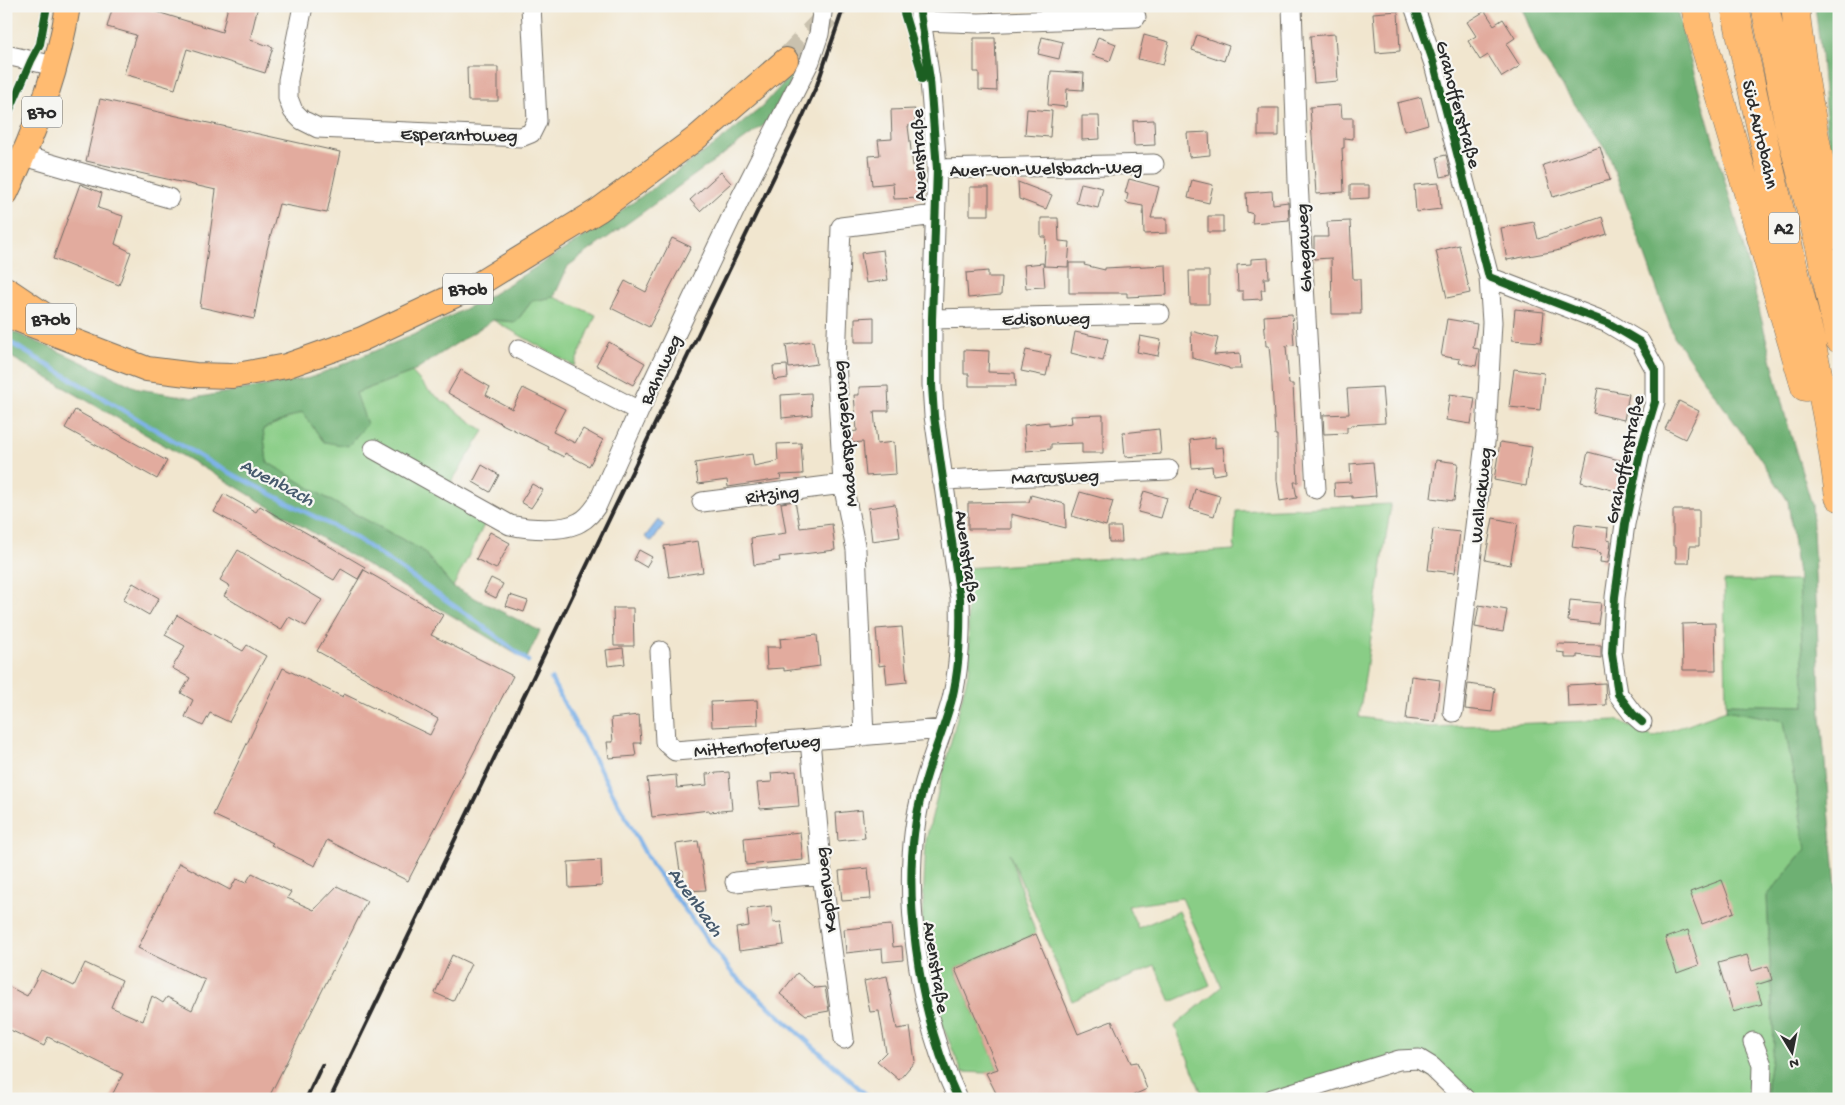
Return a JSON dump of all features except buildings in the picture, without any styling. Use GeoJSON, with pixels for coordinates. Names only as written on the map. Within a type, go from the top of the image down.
{"type":"FeatureCollection","features":[{"type":"Feature","properties":{"kind":"highway"},"geometry":{"type":"LineString","coordinates":[[1695,6],[1702,36],[1813,416],[1833,449]]}},
{"type":"Feature","properties":{"kind":"highway","name":"Süd Autobahn"},"geometry":{"type":"LineString","coordinates":[[1735,6],[1761,132],[1813,347],[1833,449],[1839,497]]}},
{"type":"Feature","properties":{"kind":"highway","name":"Süd Autobahn"},"geometry":{"type":"LineString","coordinates":[[1765,6],[1785,106],[1820,247],[1839,339]]}},
{"type":"Feature","properties":{"kind":"highway"},"geometry":{"type":"LineString","coordinates":[[1795,6],[1816,143],[1839,253]]}},
{"type":"Feature","properties":{"kind":"main road","name":"B70"},"geometry":{"type":"LineString","coordinates":[[6,193],[40,118],[56,66],[68,6]]}},
{"type":"Feature","properties":{"kind":"main road","name":"B70b"},"geometry":{"type":"LineString","coordinates":[[6,315],[147,369],[195,375],[232,376],[286,366],[362,339],[477,285],[599,210],[695,139],[786,60]]}},
{"type":"Feature","properties":{"kind":"main road","name":"B70b"},"geometry":{"type":"LineString","coordinates":[[6,289],[96,349]]}},
{"type":"Feature","properties":{"kind":"street","name":"Esperantoweg"},"geometry":{"type":"LineString","coordinates":[[303,6],[288,80],[288,98],[293,111],[302,120],[318,128],[521,137],[531,133],[537,121],[531,6]]}},
{"type":"Feature","properties":{"kind":"street","name":"Bahnweg"},"geometry":{"type":"LineString","coordinates":[[374,449],[510,525],[527,529],[564,527],[578,523],[588,516],[597,505],[639,411],[740,199],[810,61],[819,34],[823,6]]}},
{"type":"Feature","properties":{"kind":"street","name":"Ghegaweg"},"geometry":{"type":"LineString","coordinates":[[1292,6],[1299,192],[1316,489]]}},
{"type":"Feature","properties":{"kind":"street","name":"Grahofferstraße"},"geometry":{"type":"LineString","coordinates":[[1414,6],[1434,64],[1489,277],[1608,322],[1640,342],[1655,369],[1655,402],[1641,449],[1625,524],[1615,596],[1612,653],[1618,694],[1633,714],[1642,722]]}},
{"type":"Feature","properties":{"kind":"street"},"geometry":{"type":"LineString","coordinates":[[920,14],[979,23],[1136,17]]}},
{"type":"Feature","properties":{"kind":"street","name":"Auenstraße"},"geometry":{"type":"LineString","coordinates":[[920,14],[930,80],[937,169],[932,319],[934,416],[960,598],[961,628],[957,675],[943,729],[921,798],[912,852],[911,887],[914,928],[927,1011],[937,1047],[958,1099]]}},
{"type":"Feature","properties":{"kind":"street"},"geometry":{"type":"LineString","coordinates":[[6,55],[56,66]]}},
{"type":"Feature","properties":{"kind":"street"},"geometry":{"type":"LineString","coordinates":[[24,156],[169,198]]}},
{"type":"Feature","properties":{"kind":"street","name":"Auer-von-Welsbach-Weg"},"geometry":{"type":"LineString","coordinates":[[937,169],[1154,164]]}},
{"type":"Feature","properties":{"kind":"street","name":"Maderspergerweg"},"geometry":{"type":"LineString","coordinates":[[864,736],[856,550],[844,484],[836,362],[841,227],[935,215]]}},
{"type":"Feature","properties":{"kind":"street","name":"Wallackweg"},"geometry":{"type":"LineString","coordinates":[[1453,712],[1488,407],[1492,322],[1489,277]]}},
{"type":"Feature","properties":{"kind":"street","name":"Edisonweg"},"geometry":{"type":"LineString","coordinates":[[932,319],[1160,314]]}},
{"type":"Feature","properties":{"kind":"street"},"geometry":{"type":"LineString","coordinates":[[519,348],[639,411]]}},
{"type":"Feature","properties":{"kind":"street","name":"Marcusweg"},"geometry":{"type":"LineString","coordinates":[[942,480],[1168,470]]}},
{"type":"Feature","properties":{"kind":"street","name":"Ritzing"},"geometry":{"type":"LineString","coordinates":[[702,502],[844,484]]}},
{"type":"Feature","properties":{"kind":"street","name":"Mitterhoferweg"},"geometry":{"type":"LineString","coordinates":[[660,651],[665,742],[675,751],[943,729]]}},
{"type":"Feature","properties":{"kind":"street","name":"Keplerweg"},"geometry":{"type":"LineString","coordinates":[[810,740],[822,874],[844,1038]]}},
{"type":"Feature","properties":{"kind":"street"},"geometry":{"type":"LineString","coordinates":[[735,882],[822,874]]}},
{"type":"Feature","properties":{"kind":"street"},"geometry":{"type":"LineString","coordinates":[[1753,1042],[1762,1065],[1761,1099]]}},
{"type":"Feature","properties":{"kind":"street"},"geometry":{"type":"LineString","coordinates":[[1272,1099],[1399,1060],[1419,1059],[1432,1067],[1465,1099]]}},
{"type":"Feature","properties":{"kind":"green space"},"geometry":{"type":"Polygon","coordinates":[[[1521,6],[1676,6],[1744,248],[1785,415],[1812,505],[1821,716],[1839,923],[1839,1099],[1768,1099],[1767,1083],[1774,1044],[1767,896],[1806,849],[1784,721],[1726,710],[1726,704],[1805,706],[1799,581],[1788,501],[1674,337],[1609,155],[1540,53],[1521,6]]]}},
{"type":"Feature","properties":{"kind":"green space"},"geometry":{"type":"Polygon","coordinates":[[[1815,6],[1839,6],[1839,188],[1828,145],[1815,6]]]}},
{"type":"Feature","properties":{"kind":"green space"},"geometry":{"type":"Polygon","coordinates":[[[796,69],[778,115],[568,266],[554,297],[532,301],[516,322],[493,320],[412,372],[356,393],[367,424],[348,446],[324,442],[302,412],[263,429],[267,462],[333,502],[422,550],[453,587],[540,631],[526,660],[228,482],[6,354],[6,329],[54,349],[139,389],[194,398],[310,378],[420,332],[488,297],[584,237],[717,143],[761,108],[796,69]]]}},
{"type":"Feature","properties":{"kind":"green space"},"geometry":{"type":"Polygon","coordinates":[[[554,297],[596,315],[574,366],[493,320],[516,322],[532,301],[554,297]]]}},
{"type":"Feature","properties":{"kind":"green space"},"geometry":{"type":"Polygon","coordinates":[[[412,372],[429,391],[484,431],[443,495],[486,521],[453,587],[422,550],[333,502],[267,462],[263,429],[302,412],[324,442],[356,393],[412,372]]]}},
{"type":"Feature","properties":{"kind":"green space"},"geometry":{"type":"Polygon","coordinates":[[[1391,504],[1359,717],[1429,727],[1617,720],[1653,737],[1726,710],[1784,720],[1806,849],[1767,896],[1774,1044],[1767,1083],[1768,1099],[1459,1099],[1454,1088],[1399,1060],[1282,1099],[1204,1099],[1175,1026],[1221,987],[1182,898],[1128,906],[1138,928],[1179,911],[1210,985],[1171,1002],[1155,966],[1072,1001],[1009,853],[1036,934],[955,969],[998,1069],[986,1073],[962,1072],[920,972],[926,840],[970,666],[965,568],[1234,550],[1236,511],[1391,504]]]}},
{"type":"Feature","properties":{"kind":"green space"},"geometry":{"type":"Polygon","coordinates":[[[1724,581],[1799,581],[1805,706],[1726,704],[1724,581]]]}},
{"type":"Feature","properties":{"kind":"water"},"geometry":{"type":"Polygon","coordinates":[[[658,520],[664,525],[652,542],[645,537],[658,520]]]}},
{"type":"Feature","properties":{"kind":"waterway","name":"Auenbach"},"geometry":{"type":"LineString","coordinates":[[6,340],[211,463],[356,538],[479,623],[528,661]]}},
{"type":"Feature","properties":{"kind":"waterway","name":"Auenbach"},"geometry":{"type":"LineString","coordinates":[[551,679],[651,864],[732,973],[871,1099]]}},
{"type":"Feature","properties":{"kind":"tunnel"},"geometry":{"type":"LineString","coordinates":[[786,60],[837,6]]}},
{"type":"Feature","properties":{"kind":"railway"},"geometry":{"type":"LineString","coordinates":[[330,1099],[797,129],[817,85],[844,6]]}},
{"type":"Feature","properties":{"kind":"railway"},"geometry":{"type":"LineString","coordinates":[[306,1099],[322,1065]]}},
{"type":"Feature","properties":{"kind":"cycle path"},"geometry":{"type":"LineString","coordinates":[[6,119],[40,44],[47,6]]}},
{"type":"Feature","properties":{"kind":"cycle path"},"geometry":{"type":"LineString","coordinates":[[902,6],[922,79]]}},
{"type":"Feature","properties":{"kind":"cycle path"},"geometry":{"type":"LineString","coordinates":[[919,6],[930,80],[937,169],[932,319],[934,416],[960,598],[960,623],[955,686],[926,777],[915,825],[912,864],[912,905],[922,988],[932,1028],[958,1099]]}},
{"type":"Feature","properties":{"kind":"cycle path"},"geometry":{"type":"LineString","coordinates":[[1414,6],[1434,64],[1489,277],[1608,323],[1640,342],[1655,369],[1655,402],[1641,449],[1625,524],[1615,597],[1612,653],[1618,694],[1633,714],[1642,722]]}}]}
